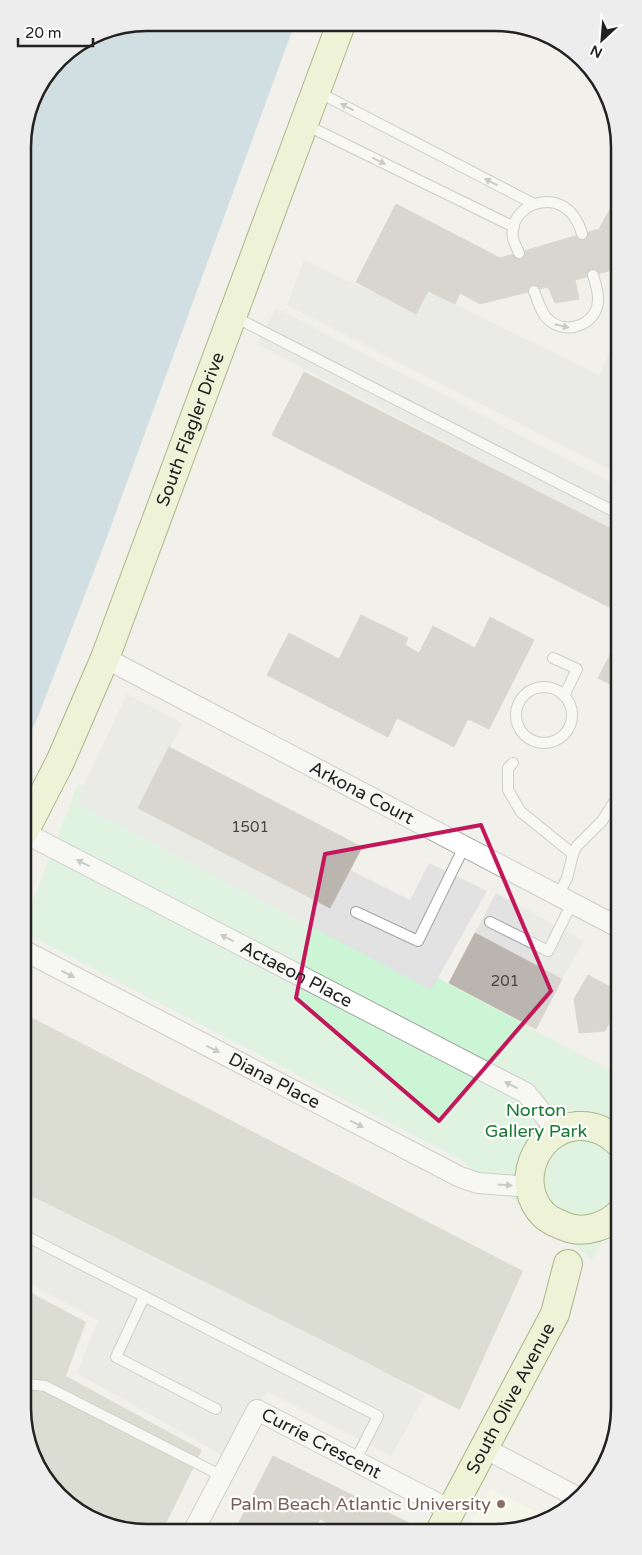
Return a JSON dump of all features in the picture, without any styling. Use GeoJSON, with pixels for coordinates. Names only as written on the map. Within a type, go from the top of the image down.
{"type":"FeatureCollection","features":[{"type":"Feature","properties":{"kind":"street","name":"South Flagler Drive"},"geometry":{"type":"LineString","coordinates":[[31,820],[60,762],[105,658],[338,31]]}},
{"type":"Feature","properties":{"kind":"street","name":"Arkona Court"},"geometry":{"type":"LineString","coordinates":[[105,658],[611,923]]}},
{"type":"Feature","properties":{"kind":"street","name":"Actaeon Place"},"geometry":{"type":"LineString","coordinates":[[31,835],[526,1093],[557,1131]]}},
{"type":"Feature","properties":{"kind":"street","name":"Diana Place"},"geometry":{"type":"LineString","coordinates":[[31,954],[460,1177],[478,1183],[530,1187]]}},
{"type":"Feature","properties":{"kind":"street"},"geometry":{"type":"LineString","coordinates":[[568,1264],[562,1259],[559,1247],[545,1215],[536,1202],[530,1187],[529,1171],[534,1155],[544,1141],[557,1131],[570,1127],[584,1126],[611,1132]]}},
{"type":"Feature","properties":{"kind":"street"},"geometry":{"type":"LineString","coordinates":[[545,1215],[559,1224],[574,1229],[590,1229],[611,1219]]}},
{"type":"Feature","properties":{"kind":"street","name":"South Olive Avenue"},"geometry":{"type":"LineString","coordinates":[[446,1520],[555,1314],[568,1264],[577,1261],[585,1246],[611,1220]]}},
{"type":"Feature","properties":{"kind":"street","name":"Currie Crescent"},"geometry":{"type":"LineString","coordinates":[[197,1524],[257,1410],[354,1461],[446,1520]]}},
{"type":"Feature","properties":{"kind":"street"},"geometry":{"type":"LineString","coordinates":[[484,1448],[572,1494]]}},
{"type":"Feature","properties":{"kind":"lane"},"geometry":{"type":"LineString","coordinates":[[316,91],[534,204]]}},
{"type":"Feature","properties":{"kind":"lane"},"geometry":{"type":"LineString","coordinates":[[304,124],[514,227]]}},
{"type":"Feature","properties":{"kind":"lane"},"geometry":{"type":"LineString","coordinates":[[519,253],[513,238],[514,227],[525,209],[534,204],[545,201],[565,206],[579,222],[582,234]]}},
{"type":"Feature","properties":{"kind":"lane"},"geometry":{"type":"LineString","coordinates":[[534,291],[543,314],[550,321],[558,326],[567,328],[577,327],[593,316],[597,307],[598,298],[593,275]]}},
{"type":"Feature","properties":{"kind":"lane"},"geometry":{"type":"LineString","coordinates":[[232,315],[611,510]]}},
{"type":"Feature","properties":{"kind":"lane"},"geometry":{"type":"LineString","coordinates":[[553,658],[577,669],[564,696]]}},
{"type":"Feature","properties":{"kind":"lane"},"geometry":{"type":"LineString","coordinates":[[538,688],[548,688],[564,696],[572,712],[568,729],[563,736],[555,741],[533,746],[517,724],[515,715],[522,697],[529,691],[538,688]]}},
{"type":"Feature","properties":{"kind":"lane"},"geometry":{"type":"LineString","coordinates":[[514,763],[508,768],[508,790],[522,812],[573,854]]}},
{"type":"Feature","properties":{"kind":"lane"},"geometry":{"type":"LineString","coordinates":[[490,922],[548,952],[565,900],[567,878],[573,854],[577,846],[602,821],[611,807]]}},
{"type":"Feature","properties":{"kind":"lane"},"geometry":{"type":"LineString","coordinates":[[356,912],[418,941],[464,847]]}},
{"type":"Feature","properties":{"kind":"lane"},"geometry":{"type":"LineString","coordinates":[[31,1239],[378,1416],[354,1461]]}},
{"type":"Feature","properties":{"kind":"lane"},"geometry":{"type":"LineString","coordinates":[[144,1297],[116,1357],[216,1409]]}},
{"type":"Feature","properties":{"kind":"lane"},"geometry":{"type":"LineString","coordinates":[[31,1385],[45,1386],[222,1476]]}},
{"type":"Feature","properties":{"kind":"highlighted area"},"geometry":{"type":"Polygon","coordinates":[[[481,825],[551,991],[439,1121],[296,998],[325,854],[481,825]]]}},
{"type":"Feature","properties":{"kind":"shaded area"},"geometry":{"type":"Polygon","coordinates":[[[304,260],[416,313],[428,291],[599,375],[611,350],[611,470],[287,305],[304,260]]]}},
{"type":"Feature","properties":{"kind":"shaded area"},"geometry":{"type":"Polygon","coordinates":[[[276,308],[611,482],[611,529],[257,344],[276,308]]]}},
{"type":"Feature","properties":{"kind":"shaded area"},"geometry":{"type":"Polygon","coordinates":[[[127,694],[183,723],[138,808],[330,908],[350,870],[410,900],[429,863],[487,891],[431,990],[76,802],[127,694]]]}},
{"type":"Feature","properties":{"kind":"shaded area"},"geometry":{"type":"Polygon","coordinates":[[[496,893],[584,941],[562,979],[475,933],[496,893]]]}},
{"type":"Feature","properties":{"kind":"shaded area"},"geometry":{"type":"Polygon","coordinates":[[[31,1017],[523,1271],[460,1410],[31,1196],[31,1017]]]}},
{"type":"Feature","properties":{"kind":"shaded area"},"geometry":{"type":"Polygon","coordinates":[[[31,1195],[374,1366],[425,1395],[391,1456],[267,1391],[231,1460],[77,1373],[98,1320],[31,1285],[31,1195]]]}},
{"type":"Feature","properties":{"kind":"shaded area"},"geometry":{"type":"Polygon","coordinates":[[[31,1293],[86,1322],[66,1376],[202,1450],[166,1524],[140,1524],[110,1518],[89,1508],[65,1490],[47,1466],[40,1452],[32,1423],[31,1293]]]}},
{"type":"Feature","properties":{"kind":"shaded area","name":"Palm Beach Atlantic University"},"geometry":{"type":"Polygon","coordinates":[[[490,1489],[542,1514],[510,1523],[471,1524],[490,1489]]]}},
{"type":"Feature","properties":{"kind":"green space","name":"Norton Gallery Park"},"geometry":{"type":"Polygon","coordinates":[[[78,784],[611,1071],[611,1227],[592,1259],[459,1159],[31,936],[31,905],[78,784]]]}},
{"type":"Feature","properties":{"kind":"water"},"geometry":{"type":"Polygon","coordinates":[[[147,31],[292,31],[104,545],[31,732],[31,140],[35,117],[40,103],[47,89],[65,65],[89,47],[117,35],[147,31]]]}},
{"type":"Feature","properties":{"kind":"building"},"geometry":{"type":"Polygon","coordinates":[[[396,204],[500,258],[599,229],[611,207],[611,270],[575,280],[579,299],[555,303],[548,287],[480,304],[460,293],[455,304],[428,291],[416,314],[356,282],[396,204]]]}},
{"type":"Feature","properties":{"kind":"building"},"geometry":{"type":"Polygon","coordinates":[[[304,372],[611,529],[611,608],[272,435],[304,372]]]}},
{"type":"Feature","properties":{"kind":"building"},"geometry":{"type":"Polygon","coordinates":[[[361,615],[408,638],[405,645],[419,653],[433,626],[475,648],[490,617],[534,640],[489,729],[468,719],[454,747],[397,718],[388,737],[267,675],[289,633],[339,659],[361,615]]]}},
{"type":"Feature","properties":{"kind":"building"},"geometry":{"type":"Polygon","coordinates":[[[611,653],[611,685],[598,678],[611,653]]]}},
{"type":"Feature","properties":{"kind":"building"},"geometry":{"type":"Polygon","coordinates":[[[169,747],[362,847],[330,908],[138,808],[169,747]]]}},
{"type":"Feature","properties":{"kind":"building"},"geometry":{"type":"Polygon","coordinates":[[[475,933],[562,979],[536,1029],[449,983],[475,933]]]}},
{"type":"Feature","properties":{"kind":"building"},"geometry":{"type":"Polygon","coordinates":[[[588,975],[611,987],[611,1022],[605,1031],[579,1033],[574,999],[588,975]]]}},
{"type":"Feature","properties":{"kind":"building"},"geometry":{"type":"Polygon","coordinates":[[[273,1456],[409,1523],[330,1524],[320,1519],[317,1524],[238,1524],[273,1456]]]}},
{"type":"Feature","properties":{"kind":"place","name":"Palm Beach Atlantic University"},"geometry":{"type":"Point","coordinates":[501,1504]}}]}
